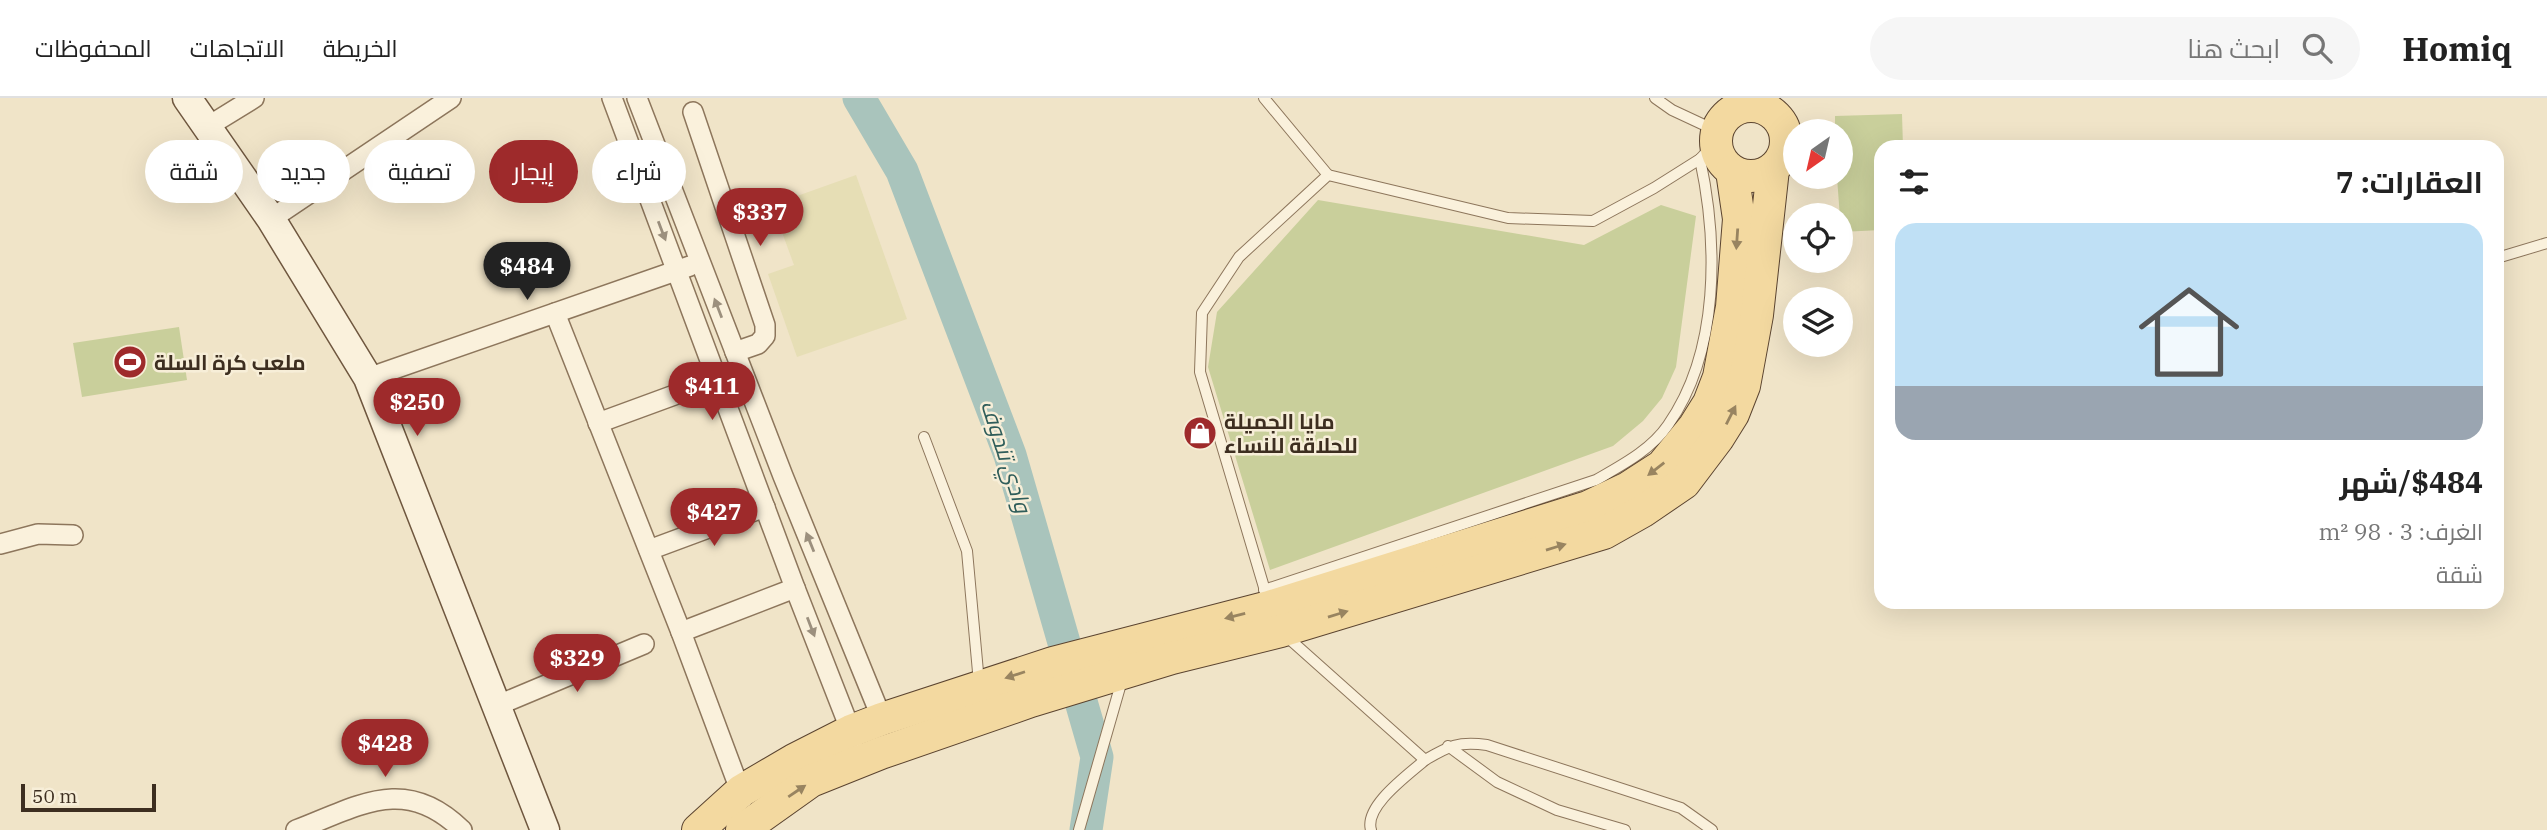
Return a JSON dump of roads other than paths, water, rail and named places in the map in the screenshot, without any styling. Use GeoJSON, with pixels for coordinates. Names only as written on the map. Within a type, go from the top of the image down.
{"type":"FeatureCollection","features":[{"type":"Feature","properties":{"kind":"main road"},"geometry":{"type":"LineString","coordinates":[[187,98],[271,219],[368,378],[545,830]]}},
{"type":"Feature","properties":{"kind":"main road"},"geometry":{"type":"LineString","coordinates":[[748,827],[857,746],[882,719],[1053,663],[1271,609],[1604,533],[1643,511],[1684,483],[1733,414],[1744,386],[1757,315],[1773,169],[1785,152],[1787,141],[1781,109],[1773,112],[1763,107],[1741,107],[1720,128],[1718,153],[1732,172],[1753,177],[1773,169]]}},
{"type":"Feature","properties":{"kind":"main road"},"geometry":{"type":"LineString","coordinates":[[698,830],[741,791],[794,760],[1031,701],[1172,657],[1271,609],[1588,507],[1628,488],[1662,466],[1694,427],[1709,403],[1719,377],[1732,307],[1739,219],[1732,172]]}},
{"type":"Feature","properties":{"kind":"street"},"geometry":{"type":"LineString","coordinates":[[207,127],[254,98]]}},
{"type":"Feature","properties":{"kind":"street"},"geometry":{"type":"LineString","coordinates":[[271,219],[452,98]]}},
{"type":"Feature","properties":{"kind":"street"},"geometry":{"type":"LineString","coordinates":[[612,98],[795,588],[857,746]]}},
{"type":"Feature","properties":{"kind":"street"},"geometry":{"type":"LineString","coordinates":[[637,98],[882,719]]}},
{"type":"Feature","properties":{"kind":"street"},"geometry":{"type":"LineString","coordinates":[[693,112],[765,325],[765,336],[758,344],[735,352]]}},
{"type":"Feature","properties":{"kind":"street"},"geometry":{"type":"LineString","coordinates":[[368,378],[701,262]]}},
{"type":"Feature","properties":{"kind":"street"},"geometry":{"type":"LineString","coordinates":[[555,313],[741,791],[748,827]]}},
{"type":"Feature","properties":{"kind":"street"},"geometry":{"type":"LineString","coordinates":[[598,423],[718,379]]}},
{"type":"Feature","properties":{"kind":"street"},"geometry":{"type":"LineString","coordinates":[[649,550],[765,507]]}},
{"type":"Feature","properties":{"kind":"street"},"geometry":{"type":"LineString","coordinates":[[0,544],[38,534],[73,535]]}},
{"type":"Feature","properties":{"kind":"street"},"geometry":{"type":"LineString","coordinates":[[681,632],[795,588]]}},
{"type":"Feature","properties":{"kind":"street"},"geometry":{"type":"LineString","coordinates":[[496,706],[644,644]]}},
{"type":"Feature","properties":{"kind":"street"},"geometry":{"type":"LineString","coordinates":[[296,830],[379,799],[404,799],[432,806],[462,830]]}},
{"type":"Feature","properties":{"kind":"lane"},"geometry":{"type":"LineString","coordinates":[[1264,98],[1328,176],[1508,218],[1592,221],[1654,188],[1720,128]]}},
{"type":"Feature","properties":{"kind":"lane"},"geometry":{"type":"LineString","coordinates":[[1655,98],[1672,110],[1720,128]]}},
{"type":"Feature","properties":{"kind":"lane"},"geometry":{"type":"LineString","coordinates":[[1271,609],[1596,480],[1631,461],[1667,427],[1689,390],[1706,334],[1712,253],[1708,208],[1720,128]]}},
{"type":"Feature","properties":{"kind":"lane"},"geometry":{"type":"LineString","coordinates":[[1328,176],[1239,257],[1202,313],[1200,372],[1271,609],[1425,760]]}},
{"type":"Feature","properties":{"kind":"lane"},"geometry":{"type":"LineString","coordinates":[[2504,256],[2547,243]]}},
{"type":"Feature","properties":{"kind":"lane"},"geometry":{"type":"LineString","coordinates":[[924,437],[967,551],[979,687]]}},
{"type":"Feature","properties":{"kind":"lane"},"geometry":{"type":"LineString","coordinates":[[1079,830],[1124,672]]}},
{"type":"Feature","properties":{"kind":"lane"},"geometry":{"type":"LineString","coordinates":[[1371,830],[1369,822],[1373,810],[1425,760],[1448,747],[1464,742],[1486,745],[1681,808],[1709,829]]}},
{"type":"Feature","properties":{"kind":"lane"},"geometry":{"type":"LineString","coordinates":[[1448,747],[1497,782],[1557,810],[1625,830]]}},
{"type":"Feature","properties":{"kind":"waterway","name":"وادي تندوف"},"geometry":{"type":"LineString","coordinates":[[859,98],[902,171],[1010,455],[1097,757],[1086,830]]}},
{"type":"Feature","properties":{"kind":"place","name":"ملعب كرة السلة"},"geometry":{"type":"Point","coordinates":[130,362]}},
{"type":"Feature","properties":{"kind":"place","name":"مايا الجميلة للحلاقة للنساء"},"geometry":{"type":"Point","coordinates":[1200,433]}}]}
